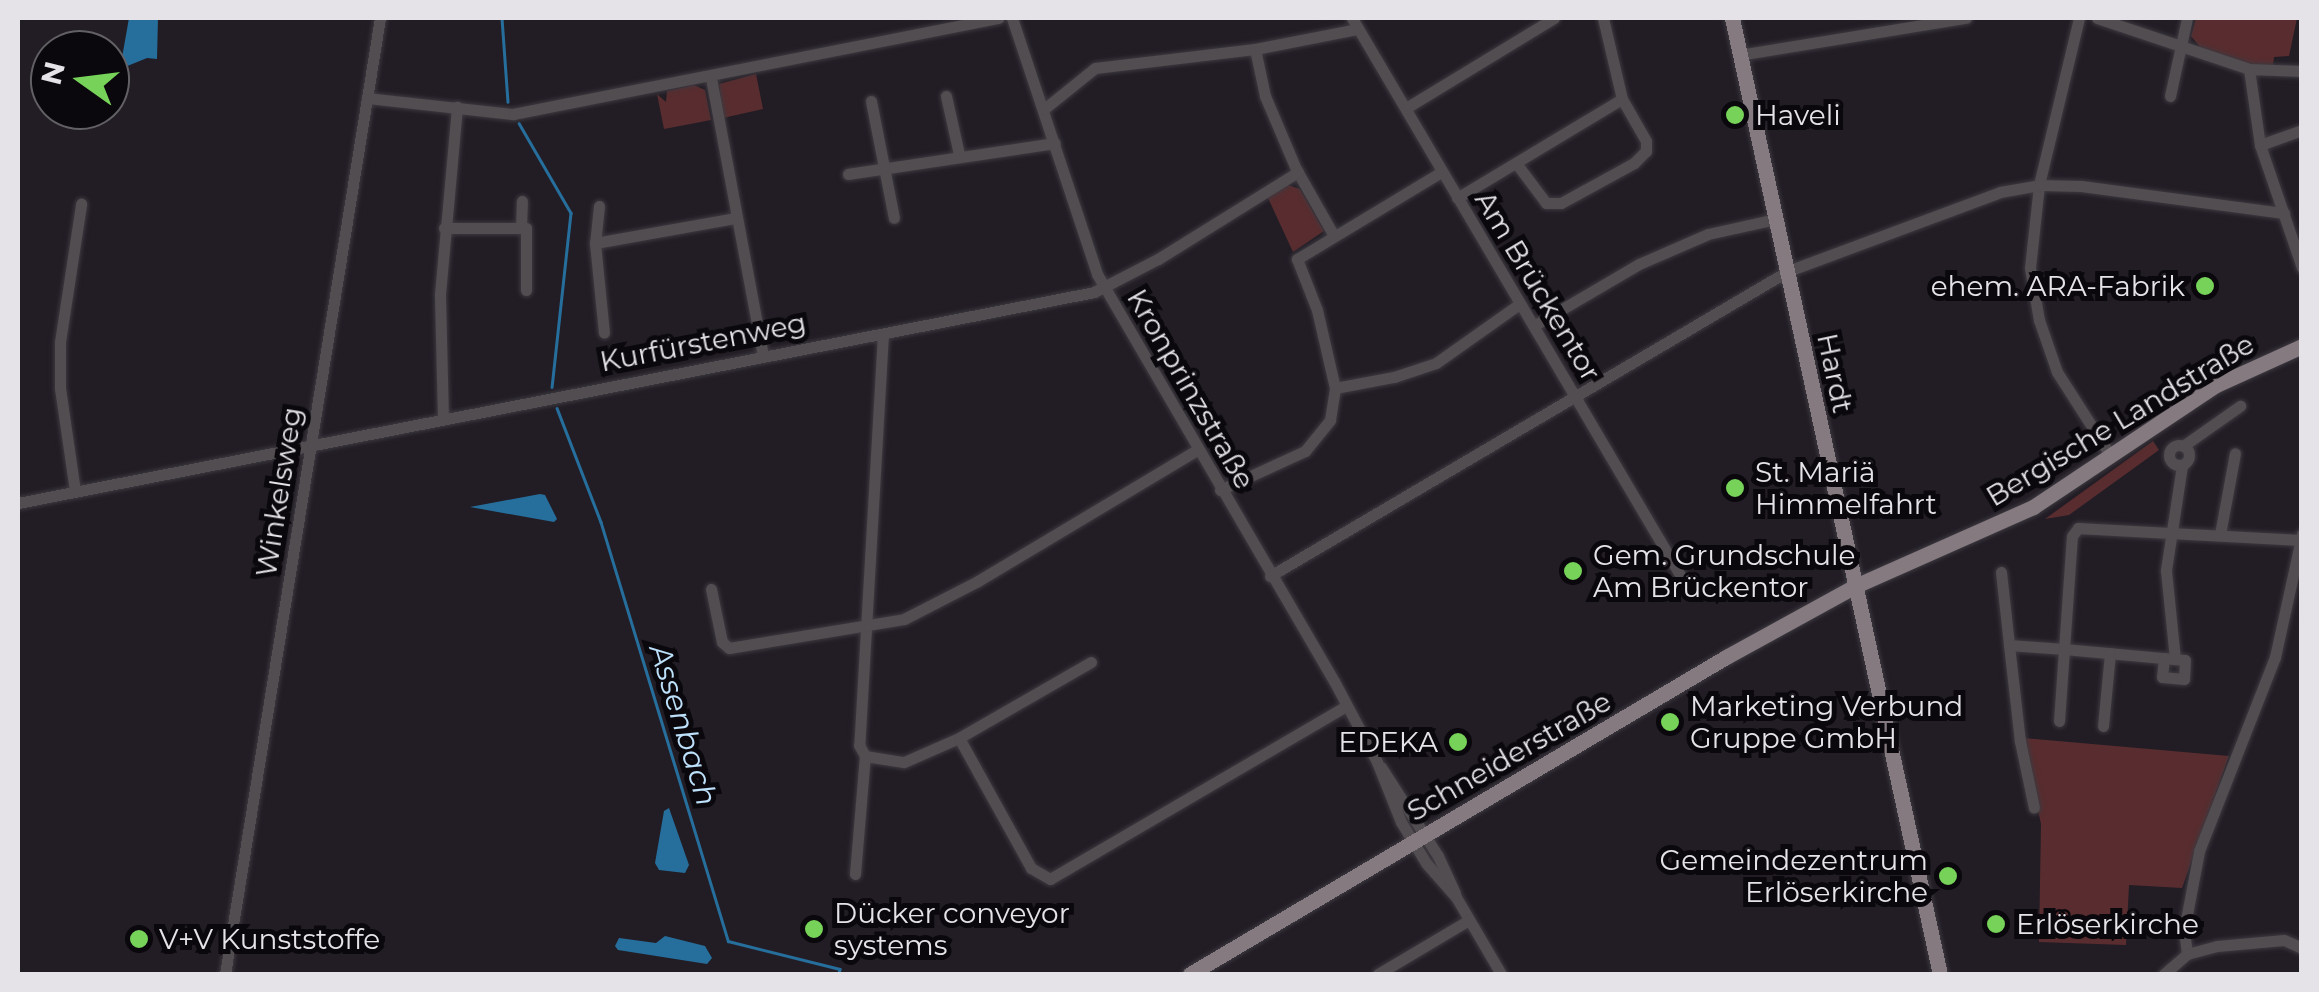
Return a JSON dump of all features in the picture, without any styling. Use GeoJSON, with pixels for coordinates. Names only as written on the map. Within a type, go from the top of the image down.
{"type":"FeatureCollection","features":[{"type":"Feature","properties":{"kind":"main road","name":"Hardt"},"geometry":{"type":"LineString","coordinates":[[1732,18],[1940,974]]}},
{"type":"Feature","properties":{"kind":"main road","name":"Bergische Landstraße"},"geometry":{"type":"LineString","coordinates":[[1856,586],[2034,507],[2216,384],[2302,346]]}},
{"type":"Feature","properties":{"kind":"main road","name":"Schneiderstraße"},"geometry":{"type":"LineString","coordinates":[[1190,974],[1856,586]]}},
{"type":"Feature","properties":{"kind":"street","name":"Winkelsweg"},"geometry":{"type":"LineString","coordinates":[[225,974],[380,18]]}},
{"type":"Feature","properties":{"kind":"street"},"geometry":{"type":"LineString","coordinates":[[367,98],[512,114],[712,78],[999,18]]}},
{"type":"Feature","properties":{"kind":"street","name":"Kronprinzstraße"},"geometry":{"type":"LineString","coordinates":[[1012,18],[1103,287],[1346,706],[1418,838],[1501,974]]}},
{"type":"Feature","properties":{"kind":"street"},"geometry":{"type":"LineString","coordinates":[[1406,108],[1554,18]]}},
{"type":"Feature","properties":{"kind":"street"},"geometry":{"type":"LineString","coordinates":[[1516,164],[1546,202],[1561,203],[1634,162],[1646,151],[1646,142],[1622,99],[1603,18]]}},
{"type":"Feature","properties":{"kind":"street"},"geometry":{"type":"LineString","coordinates":[[1739,55],[1966,18]]}},
{"type":"Feature","properties":{"kind":"street"},"geometry":{"type":"LineString","coordinates":[[2079,18],[2039,185],[2030,268],[2039,320],[2056,372],[2110,455]]}},
{"type":"Feature","properties":{"kind":"street"},"geometry":{"type":"LineString","coordinates":[[2098,18],[2249,69],[2302,71]]}},
{"type":"Feature","properties":{"kind":"street"},"geometry":{"type":"LineString","coordinates":[[2170,96],[2187,18]]}},
{"type":"Feature","properties":{"kind":"street"},"geometry":{"type":"LineString","coordinates":[[1044,108],[1095,68],[1255,49],[1355,23]]}},
{"type":"Feature","properties":{"kind":"street","name":"Am Brückentor"},"geometry":{"type":"LineString","coordinates":[[1355,23],[1683,580]]}},
{"type":"Feature","properties":{"kind":"street"},"geometry":{"type":"LineString","coordinates":[[1255,49],[1266,96],[1298,172],[1333,234]]}},
{"type":"Feature","properties":{"kind":"street"},"geometry":{"type":"LineString","coordinates":[[2249,69],[2260,145],[2302,268]]}},
{"type":"Feature","properties":{"kind":"street"},"geometry":{"type":"LineString","coordinates":[[712,78],[763,355]]}},
{"type":"Feature","properties":{"kind":"street"},"geometry":{"type":"LineString","coordinates":[[946,96],[959,154]]}},
{"type":"Feature","properties":{"kind":"street"},"geometry":{"type":"LineString","coordinates":[[1457,198],[1622,99]]}},
{"type":"Feature","properties":{"kind":"street"},"geometry":{"type":"LineString","coordinates":[[871,101],[894,218]]}},
{"type":"Feature","properties":{"kind":"street"},"geometry":{"type":"LineString","coordinates":[[444,418],[440,294],[457,107]]}},
{"type":"Feature","properties":{"kind":"street"},"geometry":{"type":"LineString","coordinates":[[2260,145],[2302,130]]}},
{"type":"Feature","properties":{"kind":"street"},"geometry":{"type":"LineString","coordinates":[[848,174],[959,154],[975,158],[1054,143]]}},
{"type":"Feature","properties":{"kind":"street","name":"Kurfürstenweg"},"geometry":{"type":"LineString","coordinates":[[18,503],[312,448],[444,418],[883,334],[1103,287],[1158,259],[1298,172]]}},
{"type":"Feature","properties":{"kind":"street"},"geometry":{"type":"LineString","coordinates":[[1220,490],[1305,451],[1330,420],[1335,388],[1318,310],[1297,259],[1441,172]]}},
{"type":"Feature","properties":{"kind":"street"},"geometry":{"type":"LineString","coordinates":[[1270,576],[1788,270],[2018,188],[2039,185],[2081,186],[2284,213]]}},
{"type":"Feature","properties":{"kind":"street"},"geometry":{"type":"LineString","coordinates":[[522,201],[522,228]]}},
{"type":"Feature","properties":{"kind":"street"},"geometry":{"type":"LineString","coordinates":[[75,491],[60,388],[60,342],[81,204]]}},
{"type":"Feature","properties":{"kind":"street"},"geometry":{"type":"LineString","coordinates":[[599,206],[595,243],[604,333]]}},
{"type":"Feature","properties":{"kind":"street"},"geometry":{"type":"LineString","coordinates":[[595,243],[735,218]]}},
{"type":"Feature","properties":{"kind":"street"},"geometry":{"type":"LineString","coordinates":[[1535,325],[1639,264],[1708,234],[1776,220]]}},
{"type":"Feature","properties":{"kind":"street"},"geometry":{"type":"LineString","coordinates":[[444,228],[526,228],[526,290]]}},
{"type":"Feature","properties":{"kind":"street"},"geometry":{"type":"LineString","coordinates":[[1335,388],[1436,362],[1518,305]]}},
{"type":"Feature","properties":{"kind":"street"},"geometry":{"type":"LineString","coordinates":[[854,874],[865,756],[859,745],[883,334]]}},
{"type":"Feature","properties":{"kind":"street"},"geometry":{"type":"LineString","coordinates":[[2010,645],[2169,658],[2166,570],[2182,464],[2189,457],[2182,446],[2240,406]]}},
{"type":"Feature","properties":{"kind":"street"},"geometry":{"type":"LineString","coordinates":[[711,589],[722,642],[728,648],[865,622],[904,619],[964,589],[1196,450]]}},
{"type":"Feature","properties":{"kind":"street"},"geometry":{"type":"LineString","coordinates":[[2220,534],[2235,452]]}},
{"type":"Feature","properties":{"kind":"street"},"geometry":{"type":"LineString","coordinates":[[2059,721],[2074,532],[2082,527],[2301,537],[2275,657],[2199,851],[2184,930],[2187,954]]}},
{"type":"Feature","properties":{"kind":"street"},"geometry":{"type":"LineString","coordinates":[[2001,572],[2020,741],[2034,808]]}},
{"type":"Feature","properties":{"kind":"street"},"geometry":{"type":"LineString","coordinates":[[2104,726],[2110,653]]}},
{"type":"Feature","properties":{"kind":"street"},"geometry":{"type":"LineString","coordinates":[[865,756],[904,762],[959,738],[1092,662]]}},
{"type":"Feature","properties":{"kind":"street"},"geometry":{"type":"LineString","coordinates":[[959,738],[1032,868],[1050,879],[1346,706]]}},
{"type":"Feature","properties":{"kind":"street"},"geometry":{"type":"LineString","coordinates":[[1378,974],[1469,920]]}},
{"type":"Feature","properties":{"kind":"street"},"geometry":{"type":"LineString","coordinates":[[2164,974],[2187,954],[2217,946],[2284,940],[2302,948]]}},
{"type":"Feature","properties":{"kind":"shaded area"},"geometry":{"type":"Polygon","coordinates":[[[2196,18],[2297,18],[2289,56],[2274,57],[2273,65],[2251,65],[2200,47],[2191,36],[2196,18]]]}},
{"type":"Feature","properties":{"kind":"shaded area"},"geometry":{"type":"Polygon","coordinates":[[[756,74],[763,109],[723,118],[719,84],[756,74]]]}},
{"type":"Feature","properties":{"kind":"shaded area"},"geometry":{"type":"Polygon","coordinates":[[[694,85],[705,90],[711,120],[664,129],[657,94],[666,102],[667,91],[694,85]]]}},
{"type":"Feature","properties":{"kind":"shaded area"},"geometry":{"type":"Polygon","coordinates":[[[1288,185],[1300,189],[1324,231],[1293,252],[1268,198],[1288,185]]]}},
{"type":"Feature","properties":{"kind":"shaded area"},"geometry":{"type":"Polygon","coordinates":[[[2153,441],[2159,450],[2069,515],[2045,519],[2153,441]]]}},
{"type":"Feature","properties":{"kind":"shaded area"},"geometry":{"type":"Polygon","coordinates":[[[2022,738],[2229,756],[2182,888],[2129,885],[2126,945],[2039,942],[2041,824],[2022,738]]]}},
{"type":"Feature","properties":{"kind":"water"},"geometry":{"type":"Polygon","coordinates":[[[129,18],[158,18],[157,59],[147,58],[130,65],[130,30],[127,30],[129,18]]]}},
{"type":"Feature","properties":{"kind":"water"},"geometry":{"type":"Polygon","coordinates":[[[545,495],[557,519],[554,522],[470,507],[545,495]]]}},
{"type":"Feature","properties":{"kind":"water"},"geometry":{"type":"Polygon","coordinates":[[[669,808],[689,865],[685,873],[659,870],[655,863],[664,811],[669,808]]]}},
{"type":"Feature","properties":{"kind":"water"},"geometry":{"type":"Polygon","coordinates":[[[665,936],[705,946],[712,958],[707,964],[618,950],[615,946],[619,938],[656,943],[665,936]]]}},
{"type":"Feature","properties":{"kind":"waterway","name":"Assenbach"},"geometry":{"type":"LineString","coordinates":[[502,18],[508,102]]}},
{"type":"Feature","properties":{"kind":"waterway","name":"Assenbach"},"geometry":{"type":"LineString","coordinates":[[519,123],[571,213],[552,387]]}},
{"type":"Feature","properties":{"kind":"waterway","name":"Assenbach"},"geometry":{"type":"LineString","coordinates":[[557,408],[601,522],[728,941],[840,969],[839,974]]}},
{"type":"Feature","properties":{"kind":"waterway"},"geometry":{"type":"LineString","coordinates":[[2302,921],[2302,932]]}},
{"type":"Feature","properties":{"kind":"place","name":"Haveli"},"geometry":{"type":"Point","coordinates":[1735,115]}},
{"type":"Feature","properties":{"kind":"place","name":"ehem. ARA-Fabrik"},"geometry":{"type":"Point","coordinates":[2205,286]}},
{"type":"Feature","properties":{"kind":"place","name":"St. Mariä Himmelfahrt"},"geometry":{"type":"Point","coordinates":[1735,488]}},
{"type":"Feature","properties":{"kind":"place","name":"Gem. Grundschule Am Brückentor"},"geometry":{"type":"Point","coordinates":[1573,571]}},
{"type":"Feature","properties":{"kind":"place","name":"Marketing Verbund Gruppe GmbH"},"geometry":{"type":"Point","coordinates":[1670,722]}},
{"type":"Feature","properties":{"kind":"place","name":"EDEKA"},"geometry":{"type":"Point","coordinates":[1458,742]}},
{"type":"Feature","properties":{"kind":"place","name":"Gemeindezentrum Erlöserkirche"},"geometry":{"type":"Point","coordinates":[1948,876]}},
{"type":"Feature","properties":{"kind":"place","name":"Erlöserkirche"},"geometry":{"type":"Point","coordinates":[1996,924]}},
{"type":"Feature","properties":{"kind":"place","name":"Dücker conveyor systems"},"geometry":{"type":"Point","coordinates":[814,929]}},
{"type":"Feature","properties":{"kind":"place","name":"V+V Kunststoffe"},"geometry":{"type":"Point","coordinates":[139,939]}}]}
